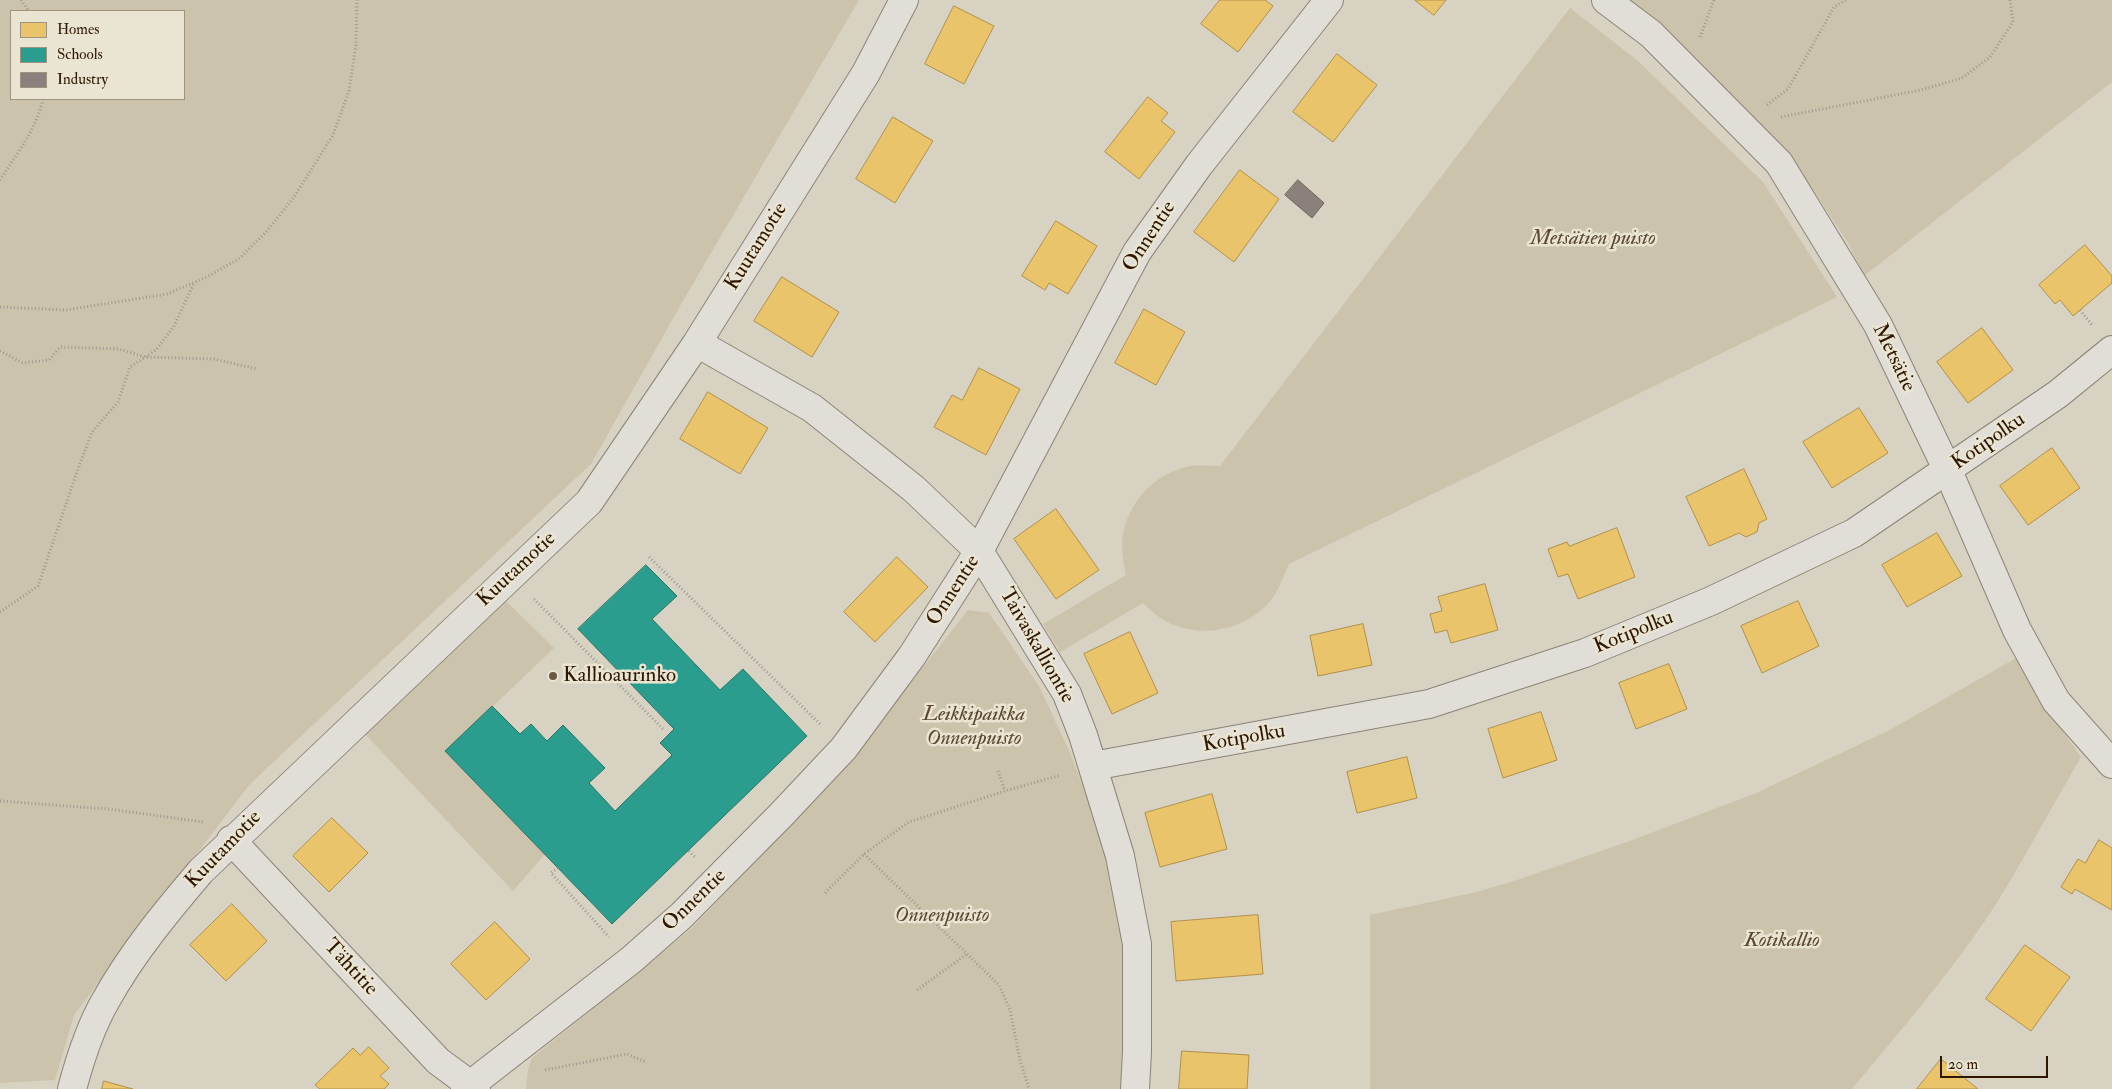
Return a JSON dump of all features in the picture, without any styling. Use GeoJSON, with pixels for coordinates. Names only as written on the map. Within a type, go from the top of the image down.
{"type":"FeatureCollection","features":[{"type":"Feature","properties":{"kind":"street","name":"Kuutamotie"},"geometry":{"type":"LineString","coordinates":[[72,1089],[89,1036],[105,1000],[159,920],[201,871],[230,840],[588,502],[697,343],[866,73],[904,0]]}},
{"type":"Feature","properties":{"kind":"street","name":"Onnentie"},"geometry":{"type":"LineString","coordinates":[[470,1088],[631,960],[682,916],[844,748],[912,656],[979,551],[1137,252],[1198,165],[1329,0]]}},
{"type":"Feature","properties":{"kind":"street","name":"Metsätie"},"geometry":{"type":"LineString","coordinates":[[1606,0],[1651,34],[1779,163],[1878,325],[1948,471],[2017,630],[2056,701],[2112,764]]}},
{"type":"Feature","properties":{"kind":"street","name":"Taivaskalliontie"},"geometry":{"type":"LineString","coordinates":[[697,343],[812,408],[914,489],[979,551],[1068,694],[1093,766],[1120,856],[1137,944],[1138,1052],[1134,1089]]}},
{"type":"Feature","properties":{"kind":"street","name":"Kotipolku"},"geometry":{"type":"LineString","coordinates":[[1093,766],[1429,704],[1585,653],[1711,601],[1854,533],[1948,471],[2058,394],[2112,350]]}},
{"type":"Feature","properties":{"kind":"street","name":"Tähtitie"},"geometry":{"type":"LineString","coordinates":[[230,840],[438,1061],[470,1088]]}},
{"type":"Feature","properties":{"kind":"path"},"geometry":{"type":"LineString","coordinates":[[20,0],[28,10]]}},
{"type":"Feature","properties":{"kind":"path"},"geometry":{"type":"LineString","coordinates":[[0,307],[66,310],[167,294],[194,283],[240,258],[267,231],[318,161],[333,135],[349,91],[356,44],[357,0]]}},
{"type":"Feature","properties":{"kind":"path"},"geometry":{"type":"LineString","coordinates":[[1741,125],[1788,89],[1834,7],[1846,0]]}},
{"type":"Feature","properties":{"kind":"path"},"geometry":{"type":"LineString","coordinates":[[1741,125],[1921,90],[1962,78],[1990,57],[2013,22],[2010,0]]}},
{"type":"Feature","properties":{"kind":"path"},"geometry":{"type":"LineString","coordinates":[[0,180],[32,128],[43,100]]}},
{"type":"Feature","properties":{"kind":"path"},"geometry":{"type":"LineString","coordinates":[[0,612],[38,586],[92,432],[118,402],[130,367],[156,350],[174,326],[194,283]]}},
{"type":"Feature","properties":{"kind":"path"},"geometry":{"type":"LineString","coordinates":[[0,351],[23,362],[48,360],[60,347],[119,349],[145,357],[214,359],[257,369]]}},
{"type":"Feature","properties":{"kind":"path"},"geometry":{"type":"LineString","coordinates":[[649,557],[844,748]]}},
{"type":"Feature","properties":{"kind":"path"},"geometry":{"type":"LineString","coordinates":[[511,575],[664,730]]}},
{"type":"Feature","properties":{"kind":"path"},"geometry":{"type":"LineString","coordinates":[[825,893],[864,854],[909,822],[1005,791],[1093,766]]}},
{"type":"Feature","properties":{"kind":"path"},"geometry":{"type":"LineString","coordinates":[[998,771],[1005,791]]}},
{"type":"Feature","properties":{"kind":"path"},"geometry":{"type":"LineString","coordinates":[[0,801],[108,809],[215,824],[230,840]]}},
{"type":"Feature","properties":{"kind":"path"},"geometry":{"type":"LineString","coordinates":[[864,854],[999,985],[1010,1010],[1028,1089]]}},
{"type":"Feature","properties":{"kind":"path"},"geometry":{"type":"LineString","coordinates":[[558,868],[551,873],[631,960]]}},
{"type":"Feature","properties":{"kind":"path"},"geometry":{"type":"LineString","coordinates":[[917,990],[967,954]]}},
{"type":"Feature","properties":{"kind":"path"},"geometry":{"type":"LineString","coordinates":[[539,1072],[627,1054],[646,1062]]}},
{"type":"Feature","properties":{"kind":"green space"},"geometry":{"type":"Polygon","coordinates":[[[0,0],[859,0],[680,306],[591,464],[250,784],[74,1015],[55,1080],[0,1083],[0,0]]]}},
{"type":"Feature","properties":{"kind":"green space"},"geometry":{"type":"Polygon","coordinates":[[[1611,0],[2112,0],[2112,82],[1864,276],[1849,244],[1814,191],[1752,116],[1611,0]]]}},
{"type":"Feature","properties":{"kind":"green space","name":"Metsätien puisto"},"geometry":{"type":"Polygon","coordinates":[[[1570,8],[1638,61],[1763,182],[1837,297],[1289,564],[1274,596],[1254,616],[1242,622],[1215,630],[1187,629],[1165,621],[1143,603],[1060,652],[1043,624],[1126,575],[1122,549],[1124,531],[1128,518],[1142,494],[1163,476],[1176,470],[1190,466],[1220,466],[1570,8]]]}},
{"type":"Feature","properties":{"kind":"green space"},"geometry":{"type":"Polygon","coordinates":[[[504,599],[554,648],[446,751],[545,854],[513,891],[365,734],[504,599]]]}},
{"type":"Feature","properties":{"kind":"green space","name":"Onnenpuisto"},"geometry":{"type":"Polygon","coordinates":[[[968,610],[989,613],[1039,686],[1071,755],[1099,829],[1115,892],[1124,958],[1126,1029],[1122,1089],[526,1089],[528,1069],[532,1058],[692,928],[853,757],[968,610]]]}},
{"type":"Feature","properties":{"kind":"green space","name":"Kotikallio"},"geometry":{"type":"Polygon","coordinates":[[[2018,657],[2053,718],[2081,757],[1984,922],[1930,995],[1852,1089],[1370,1089],[1370,915],[1477,892],[1520,879],[1627,842],[1754,794],[1890,730],[2018,657]]]}},
{"type":"Feature","properties":{"kind":"building: Homes"},"geometry":{"type":"Polygon","coordinates":[[[1220,0],[1265,0],[1273,6],[1238,52],[1201,24],[1220,0]]]}},
{"type":"Feature","properties":{"kind":"building: Homes"},"geometry":{"type":"Polygon","coordinates":[[[1415,0],[1446,0],[1434,15],[1415,0]]]}},
{"type":"Feature","properties":{"kind":"building: Homes"},"geometry":{"type":"Polygon","coordinates":[[[954,6],[994,26],[964,84],[925,64],[954,6]]]}},
{"type":"Feature","properties":{"kind":"building: Homes"},"geometry":{"type":"Polygon","coordinates":[[[1337,54],[1377,85],[1333,142],[1293,112],[1337,54]]]}},
{"type":"Feature","properties":{"kind":"building: Homes"},"geometry":{"type":"Polygon","coordinates":[[[1148,97],[1168,113],[1161,121],[1175,132],[1139,179],[1105,152],[1148,97]]]}},
{"type":"Feature","properties":{"kind":"building: Homes"},"geometry":{"type":"Polygon","coordinates":[[[893,117],[933,141],[895,203],[856,179],[893,117]]]}},
{"type":"Feature","properties":{"kind":"building: Homes"},"geometry":{"type":"Polygon","coordinates":[[[1240,170],[1279,199],[1234,262],[1194,232],[1240,170]]]}},
{"type":"Feature","properties":{"kind":"building: Homes"},"geometry":{"type":"Polygon","coordinates":[[[1056,221],[1097,246],[1068,294],[1049,283],[1045,290],[1022,276],[1056,221]]]}},
{"type":"Feature","properties":{"kind":"building: Homes"},"geometry":{"type":"Polygon","coordinates":[[[2085,245],[2112,276],[2112,283],[2073,316],[2060,300],[2055,304],[2039,285],[2085,245]]]}},
{"type":"Feature","properties":{"kind":"building: Homes"},"geometry":{"type":"Polygon","coordinates":[[[782,277],[839,312],[812,357],[754,321],[782,277]]]}},
{"type":"Feature","properties":{"kind":"building: Homes"},"geometry":{"type":"Polygon","coordinates":[[[1144,309],[1185,332],[1156,385],[1115,363],[1144,309]]]}},
{"type":"Feature","properties":{"kind":"building: Homes"},"geometry":{"type":"Polygon","coordinates":[[[1982,328],[2013,370],[1968,403],[1937,362],[1982,328]]]}},
{"type":"Feature","properties":{"kind":"building: Homes"},"geometry":{"type":"Polygon","coordinates":[[[979,368],[1020,389],[986,455],[934,427],[952,395],[962,400],[979,368]]]}},
{"type":"Feature","properties":{"kind":"building: Homes"},"geometry":{"type":"Polygon","coordinates":[[[708,392],[768,428],[740,474],[680,439],[708,392]]]}},
{"type":"Feature","properties":{"kind":"building: Homes"},"geometry":{"type":"Polygon","coordinates":[[[1859,408],[1888,453],[1832,488],[1803,442],[1859,408]]]}},
{"type":"Feature","properties":{"kind":"building: Homes"},"geometry":{"type":"Polygon","coordinates":[[[2052,448],[2080,488],[2028,525],[2000,486],[2052,448]]]}},
{"type":"Feature","properties":{"kind":"building: Homes"},"geometry":{"type":"Polygon","coordinates":[[[1744,469],[1767,519],[1759,523],[1757,532],[1746,537],[1739,533],[1709,546],[1686,497],[1744,469]]]}},
{"type":"Feature","properties":{"kind":"building: Homes"},"geometry":{"type":"Polygon","coordinates":[[[1056,509],[1099,570],[1056,599],[1014,539],[1056,509]]]}},
{"type":"Feature","properties":{"kind":"building: Homes"},"geometry":{"type":"Polygon","coordinates":[[[1617,528],[1635,577],[1578,599],[1568,574],[1558,577],[1548,549],[1567,542],[1569,546],[1617,528]]]}},
{"type":"Feature","properties":{"kind":"building: Homes"},"geometry":{"type":"Polygon","coordinates":[[[1937,533],[1962,576],[1907,607],[1882,565],[1937,533]]]}},
{"type":"Feature","properties":{"kind":"building: Homes"},"geometry":{"type":"Polygon","coordinates":[[[897,557],[928,587],[875,642],[844,612],[897,557]]]}},
{"type":"Feature","properties":{"kind":"building: Homes"},"geometry":{"type":"Polygon","coordinates":[[[1485,584],[1498,630],[1451,643],[1447,630],[1435,633],[1430,614],[1442,611],[1438,597],[1485,584]]]}},
{"type":"Feature","properties":{"kind":"building: Homes"},"geometry":{"type":"Polygon","coordinates":[[[1798,601],[1819,646],[1762,673],[1741,626],[1798,601]]]}},
{"type":"Feature","properties":{"kind":"building: Homes"},"geometry":{"type":"Polygon","coordinates":[[[1363,624],[1372,665],[1318,676],[1310,636],[1363,624]]]}},
{"type":"Feature","properties":{"kind":"building: Homes"},"geometry":{"type":"Polygon","coordinates":[[[1130,632],[1158,693],[1112,714],[1084,654],[1130,632]]]}},
{"type":"Feature","properties":{"kind":"building: Homes"},"geometry":{"type":"Polygon","coordinates":[[[1669,664],[1687,709],[1636,729],[1619,683],[1669,664]]]}},
{"type":"Feature","properties":{"kind":"building: Homes"},"geometry":{"type":"Polygon","coordinates":[[[1541,712],[1557,760],[1503,778],[1488,729],[1541,712]]]}},
{"type":"Feature","properties":{"kind":"building: Homes"},"geometry":{"type":"Polygon","coordinates":[[[1407,757],[1417,798],[1357,813],[1347,772],[1407,757]]]}},
{"type":"Feature","properties":{"kind":"building: Homes"},"geometry":{"type":"Polygon","coordinates":[[[1212,794],[1227,849],[1160,867],[1145,813],[1212,794]]]}},
{"type":"Feature","properties":{"kind":"building: Homes"},"geometry":{"type":"Polygon","coordinates":[[[332,818],[368,853],[329,892],[293,856],[332,818]]]}},
{"type":"Feature","properties":{"kind":"building: Homes"},"geometry":{"type":"Polygon","coordinates":[[[2099,840],[2112,848],[2112,910],[2075,889],[2072,894],[2061,887],[2078,859],[2085,863],[2099,840]]]}},
{"type":"Feature","properties":{"kind":"building: Homes"},"geometry":{"type":"Polygon","coordinates":[[[232,904],[267,941],[226,981],[190,945],[232,904]]]}},
{"type":"Feature","properties":{"kind":"building: Homes"},"geometry":{"type":"Polygon","coordinates":[[[1258,915],[1263,974],[1176,981],[1171,922],[1258,915]]]}},
{"type":"Feature","properties":{"kind":"building: Homes"},"geometry":{"type":"Polygon","coordinates":[[[495,922],[530,959],[486,1000],[451,964],[495,922]]]}},
{"type":"Feature","properties":{"kind":"building: Homes"},"geometry":{"type":"Polygon","coordinates":[[[2025,945],[2070,977],[2031,1031],[1986,999],[2025,945]]]}},
{"type":"Feature","properties":{"kind":"building: Homes"},"geometry":{"type":"Polygon","coordinates":[[[369,1047],[389,1068],[380,1076],[389,1084],[384,1089],[320,1089],[315,1085],[353,1048],[360,1055],[369,1047]]]}},
{"type":"Feature","properties":{"kind":"building: Homes"},"geometry":{"type":"Polygon","coordinates":[[[1182,1051],[1249,1055],[1247,1089],[1179,1089],[1182,1051]]]}},
{"type":"Feature","properties":{"kind":"building: Homes"},"geometry":{"type":"Polygon","coordinates":[[[1941,1059],[1978,1089],[1917,1089],[1941,1059]]]}},
{"type":"Feature","properties":{"kind":"building: Homes"},"geometry":{"type":"Polygon","coordinates":[[[104,1081],[133,1089],[102,1089],[104,1081]]]}},
{"type":"Feature","properties":{"kind":"building: Schools"},"geometry":{"type":"Polygon","coordinates":[[[646,565],[677,596],[652,619],[720,690],[743,669],[807,736],[612,924],[445,751],[492,706],[520,734],[531,724],[547,741],[563,725],[605,768],[589,783],[615,811],[672,755],[660,743],[674,729],[578,629],[646,565]]]}},
{"type":"Feature","properties":{"kind":"building: Industry"},"geometry":{"type":"Polygon","coordinates":[[[1298,180],[1324,203],[1312,218],[1285,195],[1298,180]]]}},
{"type":"Feature","properties":{"kind":"place","name":"Kallioaurinko"},"geometry":{"type":"Point","coordinates":[553,676]}},
{"type":"Feature","properties":{"kind":"park label","name":"Leikkipaikka Onnenpuisto"},"geometry":{"type":"Point","coordinates":[974,727]}}]}
